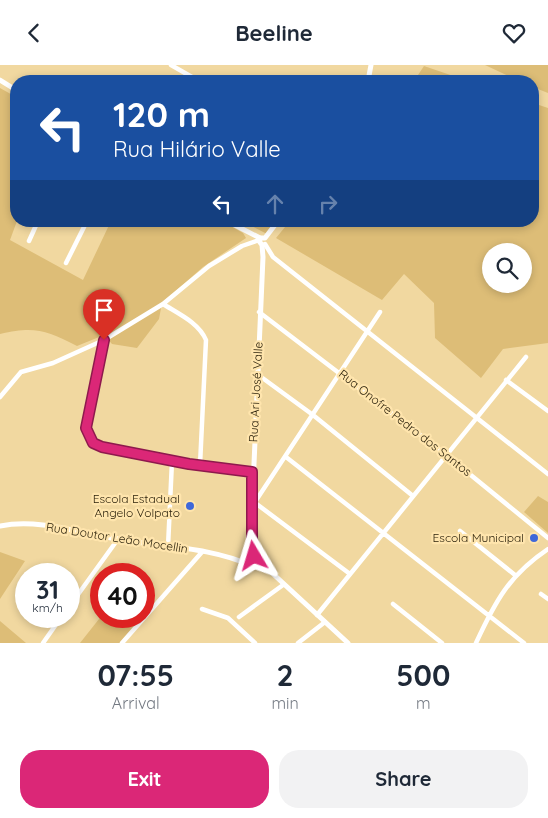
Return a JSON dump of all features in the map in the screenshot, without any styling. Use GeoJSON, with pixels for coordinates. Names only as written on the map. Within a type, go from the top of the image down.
{"type":"FeatureCollection","features":[{"type":"Feature","properties":{"kind":"street"},"geometry":{"type":"LineString","coordinates":[[171,65],[188,75]]}},
{"type":"Feature","properties":{"kind":"street"},"geometry":{"type":"LineString","coordinates":[[29,241],[35,227]]}},
{"type":"Feature","properties":{"kind":"street"},"geometry":{"type":"LineString","coordinates":[[66,263],[84,227]]}},
{"type":"Feature","properties":{"kind":"street"},"geometry":{"type":"LineString","coordinates":[[239,227],[253,234],[273,257],[548,474]]}},
{"type":"Feature","properties":{"kind":"street"},"geometry":{"type":"LineString","coordinates":[[0,397],[22,372],[53,363],[104,340],[163,304],[209,267],[261,241],[273,227]]}},
{"type":"Feature","properties":{"kind":"street","name":"Rua Ari José Valle"},"geometry":{"type":"LineString","coordinates":[[252,560],[252,472],[263,257],[261,241]]}},
{"type":"Feature","properties":{"kind":"street"},"geometry":{"type":"LineString","coordinates":[[263,257],[273,257]]}},
{"type":"Feature","properties":{"kind":"street"},"geometry":{"type":"LineString","coordinates":[[163,304],[193,323],[202,332],[206,340],[200,465]]}},
{"type":"Feature","properties":{"kind":"street","name":"Rua Onofre Pedro dos Santos"},"geometry":{"type":"LineString","coordinates":[[259,312],[340,371],[548,538]]}},
{"type":"Feature","properties":{"kind":"street"},"geometry":{"type":"LineString","coordinates":[[350,574],[253,504],[286,457],[366,330],[380,312]]}},
{"type":"Feature","properties":{"kind":"street"},"geometry":{"type":"LineString","coordinates":[[104,340],[86,428],[93,443],[102,447],[172,461],[252,472]]}},
{"type":"Feature","properties":{"kind":"street"},"geometry":{"type":"LineString","coordinates":[[317,615],[445,454],[526,357]]}},
{"type":"Feature","properties":{"kind":"street"},"geometry":{"type":"LineString","coordinates":[[257,374],[313,415],[413,496]]}},
{"type":"Feature","properties":{"kind":"street"},"geometry":{"type":"LineString","coordinates":[[506,380],[548,411]]}},
{"type":"Feature","properties":{"kind":"street"},"geometry":{"type":"LineString","coordinates":[[286,457],[384,531],[524,643]]}},
{"type":"Feature","properties":{"kind":"street"},"geometry":{"type":"LineString","coordinates":[[168,547],[172,461]]}},
{"type":"Feature","properties":{"kind":"street","name":"Rua Doutor Leão Mocellin"},"geometry":{"type":"LineString","coordinates":[[0,525],[24,523],[233,559],[252,560],[271,573],[348,643]]}},
{"type":"Feature","properties":{"kind":"street"},"geometry":{"type":"LineString","coordinates":[[460,531],[515,575]]}},
{"type":"Feature","properties":{"kind":"street"},"geometry":{"type":"LineString","coordinates":[[80,592],[118,539]]}},
{"type":"Feature","properties":{"kind":"street"},"geometry":{"type":"LineString","coordinates":[[476,643],[489,615],[515,575],[548,549]]}},
{"type":"Feature","properties":{"kind":"street"},"geometry":{"type":"LineString","coordinates":[[122,643],[202,553]]}},
{"type":"Feature","properties":{"kind":"street"},"geometry":{"type":"LineString","coordinates":[[238,617],[283,585]]}},
{"type":"Feature","properties":{"kind":"street"},"geometry":{"type":"LineString","coordinates":[[541,594],[548,599]]}},
{"type":"Feature","properties":{"kind":"street"},"geometry":{"type":"LineString","coordinates":[[393,604],[442,643]]}},
{"type":"Feature","properties":{"kind":"street"},"geometry":{"type":"LineString","coordinates":[[202,609],[228,618],[256,643]]}},
{"type":"Feature","properties":{"kind":"street"},"geometry":{"type":"LineString","coordinates":[[298,643],[325,622]]}},
{"type":"Feature","properties":{"kind":"street"},"geometry":{"type":"LineString","coordinates":[[42,643],[53,628]]}},
{"type":"Feature","properties":{"kind":"shaded area"},"geometry":{"type":"Polygon","coordinates":[[[485,65],[548,65],[548,93],[539,89],[539,75],[506,75],[485,65]]]}},
{"type":"Feature","properties":{"kind":"shaded area"},"geometry":{"type":"Polygon","coordinates":[[[424,66],[450,75],[418,75],[424,66]]]}},
{"type":"Feature","properties":{"kind":"shaded area"},"geometry":{"type":"Polygon","coordinates":[[[0,88],[10,94],[10,227],[15,227],[10,240],[83,280],[108,227],[232,227],[243,233],[246,238],[203,267],[162,303],[159,319],[137,348],[112,344],[104,335],[77,346],[57,336],[40,331],[22,330],[0,334],[0,88]]]}},
{"type":"Feature","properties":{"kind":"shaded area"},"geometry":{"type":"Polygon","coordinates":[[[539,105],[548,108],[548,343],[503,349],[481,378],[435,338],[434,303],[404,274],[382,300],[276,238],[285,227],[539,227],[539,105]]]}},
{"type":"Feature","properties":{"kind":"shaded area"},"geometry":{"type":"Polygon","coordinates":[[[254,227],[271,227],[267,234],[254,227]]]}},
{"type":"Feature","properties":{"kind":"shaded area"},"geometry":{"type":"Polygon","coordinates":[[[538,496],[548,502],[548,533],[524,512],[538,496]]]}},
{"type":"Feature","properties":{"kind":"shaded area"},"geometry":{"type":"Polygon","coordinates":[[[0,552],[25,561],[24,563],[15,563],[15,576],[0,599],[0,552]]]}},
{"type":"Feature","properties":{"kind":"shaded area"},"geometry":{"type":"Polygon","coordinates":[[[0,621],[26,643],[0,643],[0,621]]]}},
{"type":"Feature","properties":{"kind":"shaded area"},"geometry":{"type":"Polygon","coordinates":[[[92,628],[133,628],[121,643],[80,643],[92,628]]]}},
{"type":"Feature","properties":{"kind":"place","name":"Escola Estadual Angelo Volpato"},"geometry":{"type":"Point","coordinates":[190,506]}},
{"type":"Feature","properties":{"kind":"place","name":"Escola Municipal"},"geometry":{"type":"Point","coordinates":[534,538]}},
{"type":"Feature","properties":{"kind":"route"},"geometry":{"type":"LineString","coordinates":[[104,340],[86,428],[93,443],[102,447],[189,464],[252,472],[252,539],[254,556]]}}]}
